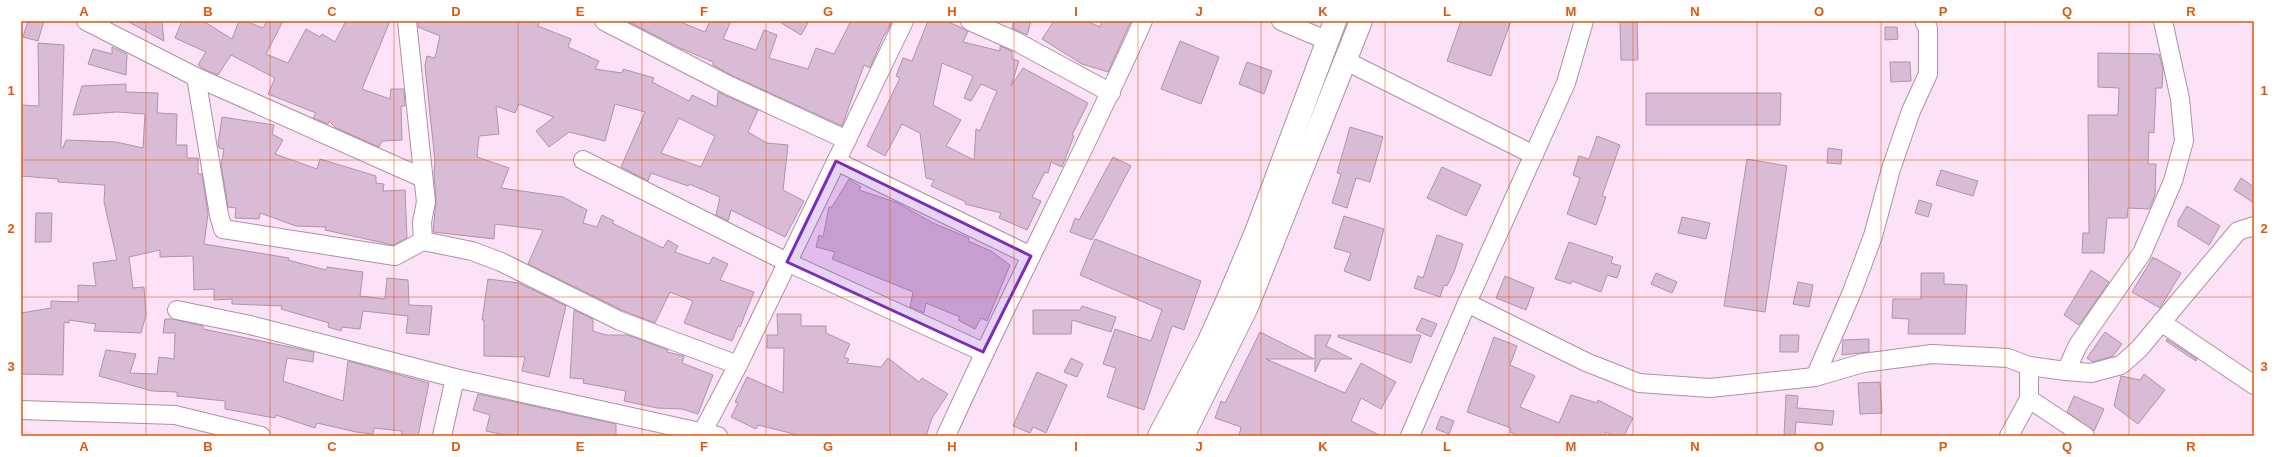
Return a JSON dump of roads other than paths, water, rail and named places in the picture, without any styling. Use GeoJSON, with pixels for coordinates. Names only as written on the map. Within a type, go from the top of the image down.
{"type":"FeatureCollection","features":[{"type":"Feature","properties":{"kind":"main road"},"geometry":{"type":"LineString","coordinates":[[1171,413],[1186,430],[1247,307],[1344,60],[1361,21]]}},
{"type":"Feature","properties":{"kind":"main road"},"geometry":{"type":"LineString","coordinates":[[1159,436],[1208,343],[1227,301],[1258,224],[1330,30]]}},
{"type":"Feature","properties":{"kind":"street"},"geometry":{"type":"LineString","coordinates":[[86,21],[196,77],[423,178]]}},
{"type":"Feature","properties":{"kind":"street"},"geometry":{"type":"LineString","coordinates":[[407,21],[426,202],[422,222],[423,241]]}},
{"type":"Feature","properties":{"kind":"street"},"geometry":{"type":"LineString","coordinates":[[604,21],[728,85],[846,140]]}},
{"type":"Feature","properties":{"kind":"street"},"geometry":{"type":"LineString","coordinates":[[177,310],[250,325],[455,378],[710,434],[738,364],[786,262],[904,21]]}},
{"type":"Feature","properties":{"kind":"street"},"geometry":{"type":"LineString","coordinates":[[970,21],[1017,42],[1111,93]]}},
{"type":"Feature","properties":{"kind":"street"},"geometry":{"type":"LineString","coordinates":[[946,436],[983,352],[1032,256],[1111,93],[1143,21]]}},
{"type":"Feature","properties":{"kind":"street"},"geometry":{"type":"LineString","coordinates":[[1281,21],[1330,30]]}},
{"type":"Feature","properties":{"kind":"street"},"geometry":{"type":"LineString","coordinates":[[1410,436],[1467,303],[1566,83],[1584,21]]}},
{"type":"Feature","properties":{"kind":"street"},"geometry":{"type":"LineString","coordinates":[[1815,377],[1873,236],[1893,162],[1911,111],[1928,74],[1928,28],[1924,21]]}},
{"type":"Feature","properties":{"kind":"street"},"geometry":{"type":"LineString","coordinates":[[2066,370],[2078,345],[2142,254],[2175,175],[2184,141],[2180,99],[2163,21]]}},
{"type":"Feature","properties":{"kind":"street"},"geometry":{"type":"LineString","coordinates":[[1344,60],[1534,155]]}},
{"type":"Feature","properties":{"kind":"street"},"geometry":{"type":"LineString","coordinates":[[196,77],[219,215],[223,229],[395,256],[423,241],[472,251],[501,262],[620,321],[738,364]]}},
{"type":"Feature","properties":{"kind":"street"},"geometry":{"type":"LineString","coordinates":[[583,160],[786,262],[983,352]]}},
{"type":"Feature","properties":{"kind":"street"},"geometry":{"type":"LineString","coordinates":[[836,161],[1032,256]]}},
{"type":"Feature","properties":{"kind":"street"},"geometry":{"type":"LineString","coordinates":[[1467,303],[1586,362],[1639,383],[1710,388],[1815,377],[1863,363],[1932,354],[2008,358],[2029,366],[2091,373],[2121,365],[2139,348],[2238,231],[2254,226]]}},
{"type":"Feature","properties":{"kind":"street"},"geometry":{"type":"LineString","coordinates":[[2161,322],[2254,385]]}},
{"type":"Feature","properties":{"kind":"street"},"geometry":{"type":"LineString","coordinates":[[2009,436],[2029,399],[2029,366]]}},
{"type":"Feature","properties":{"kind":"street"},"geometry":{"type":"LineString","coordinates":[[442,436],[455,378]]}},
{"type":"Feature","properties":{"kind":"street"},"geometry":{"type":"LineString","coordinates":[[2029,399],[2086,436]]}},
{"type":"Feature","properties":{"kind":"street"},"geometry":{"type":"LineString","coordinates":[[21,410],[175,415],[261,436]]}}]}
